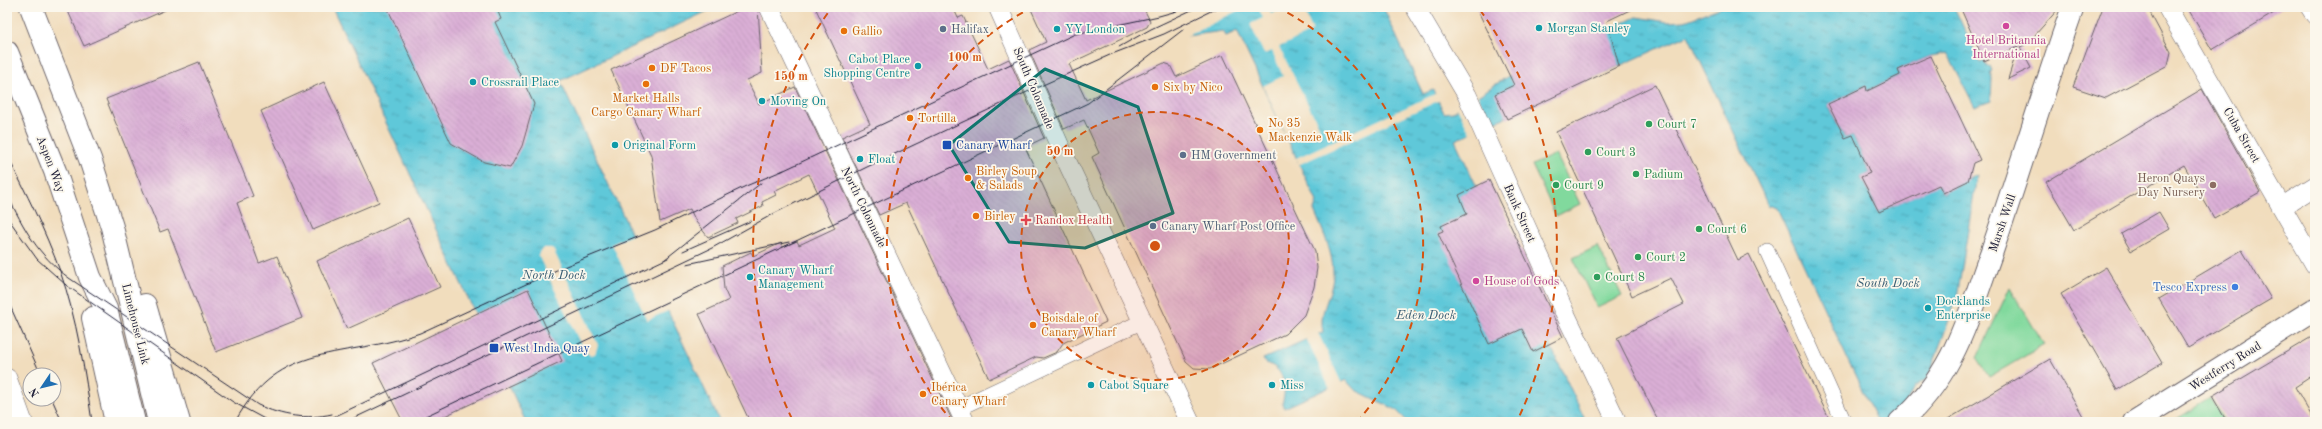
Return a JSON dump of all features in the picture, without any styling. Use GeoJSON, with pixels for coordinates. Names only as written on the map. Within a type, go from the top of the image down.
{"type":"FeatureCollection","features":[{"type":"Feature","properties":{"kind":"main road"},"geometry":{"type":"LineString","coordinates":[[31,7],[90,159],[112,227],[141,292],[179,422]]}},
{"type":"Feature","properties":{"kind":"main road","name":"Marsh Wall"},"geometry":{"type":"LineString","coordinates":[[1900,422],[1921,403],[1934,387],[1952,357],[2001,224],[2073,7]]}},
{"type":"Feature","properties":{"kind":"main road","name":"Aspen Way"},"geometry":{"type":"LineString","coordinates":[[7,52],[55,171],[90,276]]}},
{"type":"Feature","properties":{"kind":"main road","name":"Limehouse Link"},"geometry":{"type":"LineString","coordinates":[[112,227],[159,422]]}},
{"type":"Feature","properties":{"kind":"main road"},"geometry":{"type":"LineString","coordinates":[[90,276],[93,317],[116,422]]}},
{"type":"Feature","properties":{"kind":"main road"},"geometry":{"type":"LineString","coordinates":[[90,276],[106,309],[134,422]]}},
{"type":"Feature","properties":{"kind":"main road","name":"Westferry Road"},"geometry":{"type":"LineString","coordinates":[[2134,422],[2315,309]]}},
{"type":"Feature","properties":{"kind":"street","name":"North Colonnade"},"geometry":{"type":"LineString","coordinates":[[769,7],[962,415]]}},
{"type":"Feature","properties":{"kind":"street","name":"South Colonnade"},"geometry":{"type":"LineString","coordinates":[[998,7],[1062,151],[1143,321]]}},
{"type":"Feature","properties":{"kind":"street","name":"Bank Street"},"geometry":{"type":"LineString","coordinates":[[1415,7],[1467,95],[1484,130],[1554,291],[1617,422]]}},
{"type":"Feature","properties":{"kind":"street","name":"Cuba Street"},"geometry":{"type":"LineString","coordinates":[[2167,7],[2282,204],[2288,219],[2315,265]]}},
{"type":"Feature","properties":{"kind":"street"},"geometry":{"type":"LineString","coordinates":[[2310,7],[2315,15]]}},
{"type":"Feature","properties":{"kind":"street"},"geometry":{"type":"LineString","coordinates":[[2282,204],[2288,203],[2314,187]]}},
{"type":"Feature","properties":{"kind":"street"},"geometry":{"type":"LineString","coordinates":[[1767,251],[1844,422]]}},
{"type":"Feature","properties":{"kind":"street"},"geometry":{"type":"LineString","coordinates":[[962,415],[1143,321],[1190,422]]}},
{"type":"Feature","properties":{"kind":"street"},"geometry":{"type":"LineString","coordinates":[[7,378],[23,422]]}},
{"type":"Feature","properties":{"kind":"highlighted area"},"geometry":{"type":"Polygon","coordinates":[[[1045,69],[1138,107],[1173,213],[1085,248],[1009,242],[949,145],[1045,69]]]}},
{"type":"Feature","properties":{"kind":"green space","name":"Court 9"},"geometry":{"type":"Polygon","coordinates":[[[1556,154],[1580,204],[1556,216],[1532,165],[1556,154]]]}},
{"type":"Feature","properties":{"kind":"green space","name":"Court 8"},"geometry":{"type":"Polygon","coordinates":[[[1598,246],[1622,296],[1597,308],[1573,258],[1598,246]]]}},
{"type":"Feature","properties":{"kind":"green space"},"geometry":{"type":"Polygon","coordinates":[[[2010,287],[2044,345],[1989,377],[1977,358],[2010,287]]]}},
{"type":"Feature","properties":{"kind":"green space"},"geometry":{"type":"Polygon","coordinates":[[[2210,398],[2225,422],[2172,422],[2210,398]]]}},
{"type":"Feature","properties":{"kind":"water","name":"North Dock"},"geometry":{"type":"Polygon","coordinates":[[[332,7],[716,7],[560,81],[720,422],[526,422],[332,7]]]}},
{"type":"Feature","properties":{"kind":"water"},"geometry":{"type":"Polygon","coordinates":[[[1184,7],[1383,7],[1423,94],[1433,90],[1444,113],[1453,112],[1507,77],[1636,17],[1668,22],[1685,21],[1722,7],[1954,7],[1980,63],[1984,61],[1987,67],[1990,66],[1992,71],[1990,72],[1992,78],[1991,101],[1975,107],[1947,53],[1931,56],[1898,70],[1900,75],[1867,91],[1865,86],[1828,105],[1845,138],[1853,135],[1870,173],[1861,178],[1879,212],[1915,195],[1934,175],[1943,193],[1977,175],[1957,298],[1928,378],[1914,387],[1906,403],[1888,422],[1877,422],[1777,208],[1768,205],[1688,35],[1455,140],[1586,422],[1408,422],[1395,409],[1355,390],[1346,380],[1284,408],[1282,404],[1284,394],[1283,378],[1277,369],[1266,363],[1263,359],[1323,332],[1323,313],[1332,284],[1333,275],[1331,255],[1314,210],[1317,202],[1237,31],[1226,36],[1223,31],[1187,36],[1184,7]]]}},
{"type":"Feature","properties":{"kind":"pier"},"geometry":{"type":"Polygon","coordinates":[[[1181,7],[1245,7],[1185,37],[1174,15],[1181,7]]]}},
{"type":"Feature","properties":{"kind":"pier"},"geometry":{"type":"Polygon","coordinates":[[[1258,7],[1268,7],[1271,14],[1287,7],[1302,7],[1313,31],[1279,47],[1320,128],[1289,142],[1263,86],[1283,76],[1272,51],[1264,54],[1250,24],[1263,18],[1258,7]]]}},
{"type":"Feature","properties":{"kind":"pier"},"geometry":{"type":"Polygon","coordinates":[[[1437,93],[1440,100],[1298,165],[1298,161],[1294,159],[1437,93]]]}},
{"type":"Feature","properties":{"kind":"pier"},"geometry":{"type":"Polygon","coordinates":[[[1477,94],[1492,126],[1471,135],[1457,107],[1477,94]]]}},
{"type":"Feature","properties":{"kind":"pier"},"geometry":{"type":"Polygon","coordinates":[[[634,234],[670,310],[647,320],[612,244],[634,234]]]}},
{"type":"Feature","properties":{"kind":"pier"},"geometry":{"type":"Polygon","coordinates":[[[544,248],[552,248],[554,251],[598,345],[595,354],[590,355],[584,351],[539,257],[539,253],[544,248]]]}},
{"type":"Feature","properties":{"kind":"pier"},"geometry":{"type":"Polygon","coordinates":[[[1318,333],[1342,384],[1330,389],[1306,338],[1318,333]]]}},
{"type":"Feature","properties":{"kind":"building"},"geometry":{"type":"Polygon","coordinates":[[[66,7],[172,7],[84,46],[66,7]]]}},
{"type":"Feature","properties":{"kind":"building","name":"Crossrail Place"},"geometry":{"type":"Polygon","coordinates":[[[387,7],[496,7],[501,19],[495,22],[534,104],[522,146],[510,168],[484,162],[451,143],[387,7]]]}},
{"type":"Feature","properties":{"kind":"building"},"geometry":{"type":"Polygon","coordinates":[[[746,7],[758,7],[762,73],[747,80],[759,104],[795,87],[953,422],[750,422],[699,314],[729,300],[724,289],[722,266],[751,252],[753,256],[781,243],[783,247],[797,241],[799,245],[835,228],[809,174],[774,191],[776,195],[762,202],[763,206],[736,219],[738,223],[708,237],[696,222],[690,209],[660,222],[651,155],[611,70],[746,7]]]}},
{"type":"Feature","properties":{"kind":"building"},"geometry":{"type":"Polygon","coordinates":[[[815,7],[953,7],[958,18],[963,16],[988,69],[1009,59],[1044,138],[1025,147],[1106,322],[1063,343],[1057,352],[1043,358],[1036,357],[989,379],[906,203],[879,215],[842,137],[870,124],[815,7]]]}},
{"type":"Feature","properties":{"kind":"building"},"geometry":{"type":"Polygon","coordinates":[[[1030,7],[1143,7],[1150,21],[1147,27],[1069,64],[1086,100],[1164,63],[1170,65],[1176,77],[1223,55],[1315,251],[1317,268],[1314,287],[1304,315],[1285,334],[1210,369],[1194,368],[1186,361],[1092,157],[1099,153],[1084,120],[1064,129],[1029,50],[1046,42],[1030,7]]]}},
{"type":"Feature","properties":{"kind":"building"},"geometry":{"type":"Polygon","coordinates":[[[1476,7],[1636,7],[1607,21],[1619,66],[1507,119],[1495,94],[1514,85],[1476,7]]]}},
{"type":"Feature","properties":{"kind":"building","name":"Hotel Britannia International"},"geometry":{"type":"Polygon","coordinates":[[[1960,7],[2060,7],[2027,44],[2020,47],[2031,68],[2008,79],[2018,47],[1984,61],[1960,7]]]}},
{"type":"Feature","properties":{"kind":"building"},"geometry":{"type":"Polygon","coordinates":[[[2103,7],[2147,7],[2171,52],[2168,65],[2106,98],[2073,87],[2103,7]]]}},
{"type":"Feature","properties":{"kind":"building"},"geometry":{"type":"Polygon","coordinates":[[[2187,7],[2284,7],[2212,50],[2187,7]]]}},
{"type":"Feature","properties":{"kind":"building"},"geometry":{"type":"Polygon","coordinates":[[[1931,56],[1980,160],[1973,163],[1968,181],[1943,193],[1939,185],[1879,212],[1861,177],[1870,173],[1853,135],[1845,138],[1828,104],[1866,86],[1867,91],[1900,75],[1898,70],[1931,56]]]}},
{"type":"Feature","properties":{"kind":"building"},"geometry":{"type":"Polygon","coordinates":[[[199,62],[253,196],[237,203],[259,263],[277,256],[302,318],[216,352],[168,229],[160,232],[106,99],[199,62]]]}},
{"type":"Feature","properties":{"kind":"building"},"geometry":{"type":"Polygon","coordinates":[[[324,82],[379,202],[313,230],[261,111],[324,82]]]}},
{"type":"Feature","properties":{"kind":"building"},"geometry":{"type":"Polygon","coordinates":[[[1655,85],[1738,260],[1749,254],[1831,422],[1659,422],[1617,338],[1684,304],[1671,278],[1632,296],[1556,132],[1655,85]]]}},
{"type":"Feature","properties":{"kind":"building"},"geometry":{"type":"Polygon","coordinates":[[[2202,89],[2260,192],[2214,218],[2184,165],[2074,230],[2046,182],[2202,89]]]}},
{"type":"Feature","properties":{"kind":"building"},"geometry":{"type":"Polygon","coordinates":[[[1489,180],[1563,337],[1533,352],[1522,329],[1489,344],[1438,233],[1443,231],[1441,226],[1467,214],[1459,195],[1489,180]]]}},
{"type":"Feature","properties":{"kind":"building"},"geometry":{"type":"Polygon","coordinates":[[[2159,212],[2169,229],[2131,251],[2121,234],[2159,212]]]}},
{"type":"Feature","properties":{"kind":"building"},"geometry":{"type":"Polygon","coordinates":[[[408,218],[440,287],[347,329],[317,261],[408,218]]]}},
{"type":"Feature","properties":{"kind":"building"},"geometry":{"type":"Polygon","coordinates":[[[2242,250],[2271,299],[2188,348],[2159,299],[2242,250]]]}},
{"type":"Feature","properties":{"kind":"building"},"geometry":{"type":"Polygon","coordinates":[[[2106,267],[2162,363],[2117,390],[2061,294],[2106,267]]]}},
{"type":"Feature","properties":{"kind":"building"},"geometry":{"type":"Polygon","coordinates":[[[528,289],[562,361],[432,422],[403,422],[373,363],[528,289]]]}},
{"type":"Feature","properties":{"kind":"building"},"geometry":{"type":"Polygon","coordinates":[[[2315,335],[2315,374],[2295,387],[2315,422],[2227,422],[2212,396],[2315,335]]]}},
{"type":"Feature","properties":{"kind":"building"},"geometry":{"type":"Polygon","coordinates":[[[2050,359],[2083,416],[2074,422],[1943,422],[2050,359]]]}},
{"type":"Feature","properties":{"kind":"tram line"},"geometry":{"type":"LineString","coordinates":[[780,172],[1075,34],[1159,16],[1191,7]]}},
{"type":"Feature","properties":{"kind":"tram line"},"geometry":{"type":"LineString","coordinates":[[1119,47],[1151,29],[1198,7]]}},
{"type":"Feature","properties":{"kind":"tram line"},"geometry":{"type":"LineString","coordinates":[[346,422],[712,248],[775,213],[867,167],[1016,97],[1112,54],[1164,34],[1219,7]]}},
{"type":"Feature","properties":{"kind":"tram line"},"geometry":{"type":"LineString","coordinates":[[413,422],[1088,103],[1184,29]]}},
{"type":"Feature","properties":{"kind":"tram line"},"geometry":{"type":"LineString","coordinates":[[7,155],[42,226],[66,289],[80,346],[92,422]]}},
{"type":"Feature","properties":{"kind":"tram line"},"geometry":{"type":"LineString","coordinates":[[235,422],[253,395],[272,377],[293,364],[316,356],[365,347],[420,333],[561,268],[655,230],[746,186],[784,170]]}},
{"type":"Feature","properties":{"kind":"tram line"},"geometry":{"type":"LineString","coordinates":[[664,260],[761,183]]}},
{"type":"Feature","properties":{"kind":"tram line"},"geometry":{"type":"LineString","coordinates":[[7,194],[19,219],[32,240],[48,260],[69,278],[258,405],[276,412],[294,416],[313,417],[332,414]]}},
{"type":"Feature","properties":{"kind":"tram line"},"geometry":{"type":"LineString","coordinates":[[7,217],[37,259],[66,285],[233,402],[270,422]]}},
{"type":"Feature","properties":{"kind":"tram line"},"geometry":{"type":"LineString","coordinates":[[683,251],[751,221]]}},
{"type":"Feature","properties":{"kind":"tram line"},"geometry":{"type":"LineString","coordinates":[[687,264],[789,242]]}},
{"type":"Feature","properties":{"kind":"tram line"},"geometry":{"type":"LineString","coordinates":[[323,422],[668,258]]}},
{"type":"Feature","properties":{"kind":"tram line"},"geometry":{"type":"LineString","coordinates":[[7,299],[37,367]]}},
{"type":"Feature","properties":{"kind":"tram line"},"geometry":{"type":"LineString","coordinates":[[55,407],[62,422]]}},
{"type":"Feature","properties":{"kind":"place","name":"Hotel Britannia International"},"geometry":{"type":"Point","coordinates":[2006,26]}},
{"type":"Feature","properties":{"kind":"place","name":"Morgan Stanley"},"geometry":{"type":"Point","coordinates":[1539,28]}},
{"type":"Feature","properties":{"kind":"place","name":"Halifax"},"geometry":{"type":"Point","coordinates":[943,29]}},
{"type":"Feature","properties":{"kind":"place","name":"YY London"},"geometry":{"type":"Point","coordinates":[1057,29]}},
{"type":"Feature","properties":{"kind":"place","name":"Gallio"},"geometry":{"type":"Point","coordinates":[844,31]}},
{"type":"Feature","properties":{"kind":"place","name":"Cabot Place Shopping Centre"},"geometry":{"type":"Point","coordinates":[918,66]}},
{"type":"Feature","properties":{"kind":"place","name":"DF Tacos"},"geometry":{"type":"Point","coordinates":[652,68]}},
{"type":"Feature","properties":{"kind":"place","name":"Crossrail Place"},"geometry":{"type":"Point","coordinates":[473,82]}},
{"type":"Feature","properties":{"kind":"place","name":"Market Halls Cargo Canary Wharf"},"geometry":{"type":"Point","coordinates":[646,84]}},
{"type":"Feature","properties":{"kind":"place","name":"Six by Nico"},"geometry":{"type":"Point","coordinates":[1155,87]}},
{"type":"Feature","properties":{"kind":"place","name":"Moving On"},"geometry":{"type":"Point","coordinates":[762,101]}},
{"type":"Feature","properties":{"kind":"place","name":"Tortilla"},"geometry":{"type":"Point","coordinates":[910,118]}},
{"type":"Feature","properties":{"kind":"place","name":"Court 7"},"geometry":{"type":"Point","coordinates":[1649,124]}},
{"type":"Feature","properties":{"kind":"place","name":"No 35 Mackenzie Walk"},"geometry":{"type":"Point","coordinates":[1260,130]}},
{"type":"Feature","properties":{"kind":"place","name":"Original Form"},"geometry":{"type":"Point","coordinates":[615,145]}},
{"type":"Feature","properties":{"kind":"place","name":"Canary Wharf"},"geometry":{"type":"Point","coordinates":[947,145]}},
{"type":"Feature","properties":{"kind":"place","name":"Court 3"},"geometry":{"type":"Point","coordinates":[1588,152]}},
{"type":"Feature","properties":{"kind":"place","name":"HM Government"},"geometry":{"type":"Point","coordinates":[1183,155]}},
{"type":"Feature","properties":{"kind":"place","name":"Float"},"geometry":{"type":"Point","coordinates":[860,159]}},
{"type":"Feature","properties":{"kind":"place","name":"Padium"},"geometry":{"type":"Point","coordinates":[1636,174]}},
{"type":"Feature","properties":{"kind":"place","name":"Birley Soup & Salads"},"geometry":{"type":"Point","coordinates":[968,178]}},
{"type":"Feature","properties":{"kind":"place","name":"Court 9"},"geometry":{"type":"Point","coordinates":[1556,185]}},
{"type":"Feature","properties":{"kind":"place","name":"Heron Quays Day Nursery"},"geometry":{"type":"Point","coordinates":[2213,185]}},
{"type":"Feature","properties":{"kind":"place","name":"Birley"},"geometry":{"type":"Point","coordinates":[976,216]}},
{"type":"Feature","properties":{"kind":"place","name":"Randox Health"},"geometry":{"type":"Point","coordinates":[1026,220]}},
{"type":"Feature","properties":{"kind":"place","name":"Canary Wharf Post Office"},"geometry":{"type":"Point","coordinates":[1153,226]}},
{"type":"Feature","properties":{"kind":"place","name":"Court 6"},"geometry":{"type":"Point","coordinates":[1699,229]}},
{"type":"Feature","properties":{"kind":"place","name":"Court 2"},"geometry":{"type":"Point","coordinates":[1638,257]}},
{"type":"Feature","properties":{"kind":"place","name":"Canary Wharf Management"},"geometry":{"type":"Point","coordinates":[750,277]}},
{"type":"Feature","properties":{"kind":"place","name":"Court 8"},"geometry":{"type":"Point","coordinates":[1597,277]}},
{"type":"Feature","properties":{"kind":"place","name":"House of Gods"},"geometry":{"type":"Point","coordinates":[1476,281]}},
{"type":"Feature","properties":{"kind":"place","name":"Tesco Express"},"geometry":{"type":"Point","coordinates":[2235,287]}},
{"type":"Feature","properties":{"kind":"place","name":"Docklands Enterprise"},"geometry":{"type":"Point","coordinates":[1928,308]}},
{"type":"Feature","properties":{"kind":"place","name":"Boisdale of Canary Wharf"},"geometry":{"type":"Point","coordinates":[1033,325]}},
{"type":"Feature","properties":{"kind":"place","name":"West India Quay"},"geometry":{"type":"Point","coordinates":[494,348]}},
{"type":"Feature","properties":{"kind":"place","name":"Cabot Square"},"geometry":{"type":"Point","coordinates":[1091,385]}},
{"type":"Feature","properties":{"kind":"place","name":"Miss"},"geometry":{"type":"Point","coordinates":[1272,385]}},
{"type":"Feature","properties":{"kind":"place","name":"Ibérica Canary Wharf"},"geometry":{"type":"Point","coordinates":[923,394]}},
{"type":"Feature","properties":{"kind":"water label","name":"South Dock"},"geometry":{"type":"Point","coordinates":[1888,282]}},
{"type":"Feature","properties":{"kind":"water label","name":"Eden Dock"},"geometry":{"type":"Point","coordinates":[1426,314]}}]}
